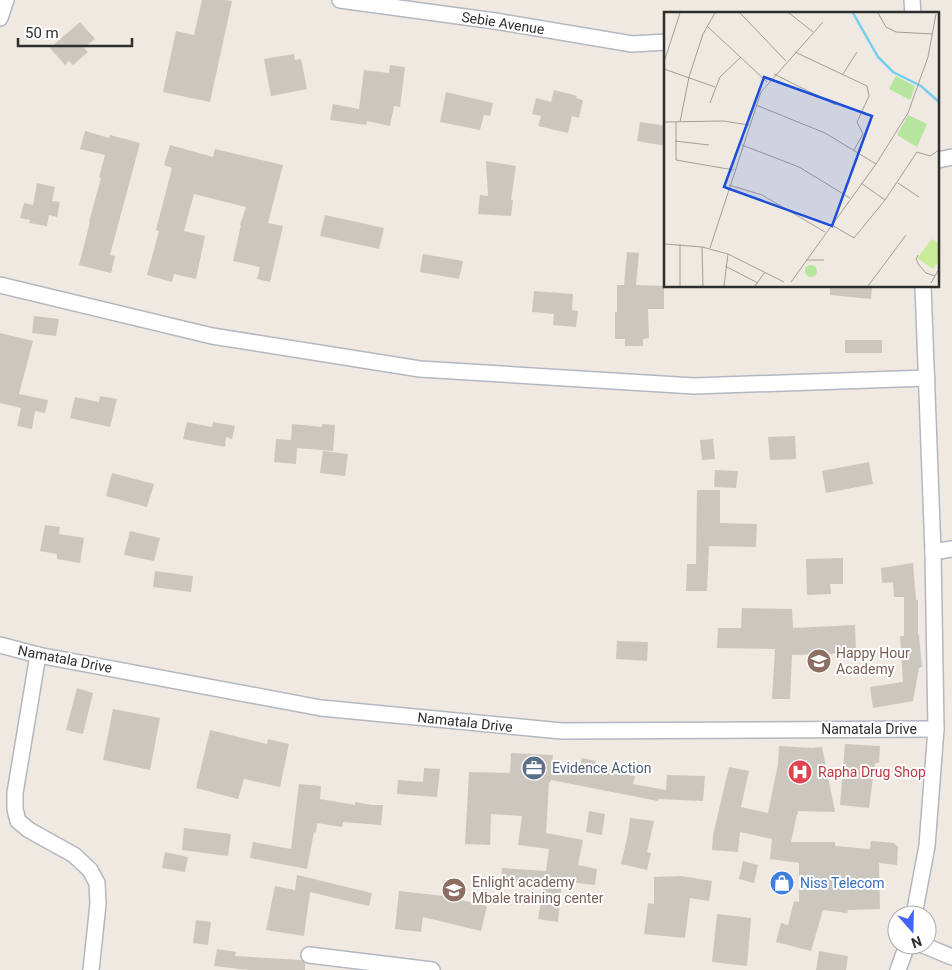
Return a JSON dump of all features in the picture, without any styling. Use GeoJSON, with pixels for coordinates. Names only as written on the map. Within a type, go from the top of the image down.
{"type":"FeatureCollection","features":[{"type":"Feature","properties":{"kind":"street","name":"Sebie Avenue"},"geometry":{"type":"LineString","coordinates":[[340,0],[495,21],[632,44],[664,42]]}},
{"type":"Feature","properties":{"kind":"street"},"geometry":{"type":"LineString","coordinates":[[0,285],[212,336],[420,369],[694,386],[927,378]]}},
{"type":"Feature","properties":{"kind":"street"},"geometry":{"type":"LineString","coordinates":[[916,905],[927,846],[936,729],[933,552],[923,288]]}},
{"type":"Feature","properties":{"kind":"street"},"geometry":{"type":"LineString","coordinates":[[933,552],[952,549]]}},
{"type":"Feature","properties":{"kind":"street","name":"Namatala Drive"},"geometry":{"type":"LineString","coordinates":[[0,645],[38,655],[320,708],[562,731],[936,729]]}},
{"type":"Feature","properties":{"kind":"street"},"geometry":{"type":"LineString","coordinates":[[38,655],[15,793],[18,821],[29,830],[74,855],[90,870],[98,883],[98,904],[91,970]]}},
{"type":"Feature","properties":{"kind":"street"},"geometry":{"type":"LineString","coordinates":[[937,951],[952,957]]}},
{"type":"Feature","properties":{"kind":"street"},"geometry":{"type":"LineString","coordinates":[[309,955],[432,970]]}},
{"type":"Feature","properties":{"kind":"street"},"geometry":{"type":"LineString","coordinates":[[898,970],[903,955]]}},
{"type":"Feature","properties":{"kind":"building"},"geometry":{"type":"Polygon","coordinates":[[[202,0],[232,1],[210,102],[163,92],[176,31],[194,35],[202,0]]]}},
{"type":"Feature","properties":{"kind":"building"},"geometry":{"type":"Polygon","coordinates":[[[80,22],[95,39],[84,48],[88,52],[73,65],[69,61],[65,65],[50,48],[80,22]]]}},
{"type":"Feature","properties":{"kind":"building"},"geometry":{"type":"Polygon","coordinates":[[[294,54],[295,60],[301,59],[307,89],[271,96],[264,59],[294,54]]]}},
{"type":"Feature","properties":{"kind":"building"},"geometry":{"type":"Polygon","coordinates":[[[390,65],[405,67],[400,107],[394,106],[390,126],[367,121],[366,125],[330,120],[333,104],[359,109],[364,70],[389,73],[390,65]]]}},
{"type":"Feature","properties":{"kind":"building"},"geometry":{"type":"Polygon","coordinates":[[[554,90],[577,96],[576,98],[583,100],[579,118],[572,116],[568,133],[538,126],[541,116],[532,114],[536,98],[551,102],[554,90]]]}},
{"type":"Feature","properties":{"kind":"building"},"geometry":{"type":"Polygon","coordinates":[[[446,92],[493,103],[490,116],[484,115],[480,130],[440,122],[446,92]]]}},
{"type":"Feature","properties":{"kind":"building"},"geometry":{"type":"Polygon","coordinates":[[[640,122],[664,126],[664,146],[637,141],[640,122]]]}},
{"type":"Feature","properties":{"kind":"building"},"geometry":{"type":"Polygon","coordinates":[[[85,131],[109,138],[110,135],[140,143],[110,255],[115,256],[111,273],[79,265],[105,155],[80,149],[85,131]]]}},
{"type":"Feature","properties":{"kind":"building"},"geometry":{"type":"Polygon","coordinates":[[[170,145],[213,157],[215,149],[283,165],[268,223],[283,226],[270,282],[257,279],[260,267],[233,261],[240,225],[246,207],[194,194],[184,231],[205,236],[196,279],[174,274],[172,282],[147,275],[159,231],[156,230],[172,168],[164,165],[170,145]]]}},
{"type":"Feature","properties":{"kind":"building"},"geometry":{"type":"Polygon","coordinates":[[[486,161],[516,166],[511,200],[513,200],[511,216],[478,214],[480,195],[488,196],[486,161]]]}},
{"type":"Feature","properties":{"kind":"building"},"geometry":{"type":"Polygon","coordinates":[[[37,183],[55,187],[52,201],[60,202],[57,217],[49,215],[47,226],[29,223],[30,220],[20,218],[24,203],[33,205],[37,183]]]}},
{"type":"Feature","properties":{"kind":"building"},"geometry":{"type":"Polygon","coordinates":[[[325,215],[384,228],[379,249],[320,236],[325,215]]]}},
{"type":"Feature","properties":{"kind":"building"},"geometry":{"type":"Polygon","coordinates":[[[627,252],[639,253],[636,285],[664,286],[664,309],[648,309],[649,338],[643,339],[643,346],[625,346],[625,339],[615,339],[617,285],[624,285],[627,252]]]}},
{"type":"Feature","properties":{"kind":"building"},"geometry":{"type":"Polygon","coordinates":[[[423,254],[463,261],[459,279],[420,272],[423,254]]]}},
{"type":"Feature","properties":{"kind":"building"},"geometry":{"type":"Polygon","coordinates":[[[830,288],[872,288],[871,299],[830,295],[830,288]]]}},
{"type":"Feature","properties":{"kind":"building"},"geometry":{"type":"Polygon","coordinates":[[[534,291],[573,294],[572,310],[578,311],[576,327],[553,325],[554,314],[532,312],[534,291]]]}},
{"type":"Feature","properties":{"kind":"building"},"geometry":{"type":"Polygon","coordinates":[[[34,316],[59,319],[56,336],[32,333],[34,316]]]}},
{"type":"Feature","properties":{"kind":"building"},"geometry":{"type":"Polygon","coordinates":[[[0,333],[33,341],[19,394],[48,400],[45,413],[35,411],[32,429],[17,426],[21,408],[0,403],[0,333]]]}},
{"type":"Feature","properties":{"kind":"building"},"geometry":{"type":"Polygon","coordinates":[[[845,340],[882,340],[882,353],[845,353],[845,340]]]}},
{"type":"Feature","properties":{"kind":"building"},"geometry":{"type":"Polygon","coordinates":[[[100,396],[117,399],[110,427],[70,418],[75,397],[99,402],[100,396]]]}},
{"type":"Feature","properties":{"kind":"building"},"geometry":{"type":"Polygon","coordinates":[[[187,422],[212,427],[213,422],[235,426],[232,439],[226,437],[225,447],[183,439],[187,422]]]}},
{"type":"Feature","properties":{"kind":"building"},"geometry":{"type":"Polygon","coordinates":[[[292,424],[322,427],[322,424],[335,425],[333,451],[297,448],[296,464],[274,462],[276,439],[291,440],[292,424]]]}},
{"type":"Feature","properties":{"kind":"building"},"geometry":{"type":"Polygon","coordinates":[[[795,436],[796,459],[770,460],[768,437],[795,436]]]}},
{"type":"Feature","properties":{"kind":"building"},"geometry":{"type":"Polygon","coordinates":[[[713,439],[715,459],[702,460],[700,440],[713,439]]]}},
{"type":"Feature","properties":{"kind":"building"},"geometry":{"type":"Polygon","coordinates":[[[323,451],[348,454],[345,476],[320,473],[323,451]]]}},
{"type":"Feature","properties":{"kind":"building"},"geometry":{"type":"Polygon","coordinates":[[[869,462],[873,484],[826,493],[822,471],[869,462]]]}},
{"type":"Feature","properties":{"kind":"building"},"geometry":{"type":"Polygon","coordinates":[[[715,470],[738,471],[736,488],[714,487],[715,470]]]}},
{"type":"Feature","properties":{"kind":"building"},"geometry":{"type":"Polygon","coordinates":[[[112,473],[154,484],[147,507],[106,496],[112,473]]]}},
{"type":"Feature","properties":{"kind":"building"},"geometry":{"type":"Polygon","coordinates":[[[697,490],[720,490],[720,523],[757,524],[756,547],[709,546],[707,591],[686,591],[687,564],[696,564],[697,490]]]}},
{"type":"Feature","properties":{"kind":"building"},"geometry":{"type":"Polygon","coordinates":[[[45,525],[60,527],[59,534],[84,538],[80,563],[57,559],[57,554],[40,551],[45,525]]]}},
{"type":"Feature","properties":{"kind":"building"},"geometry":{"type":"Polygon","coordinates":[[[130,531],[160,538],[154,561],[124,555],[130,531]]]}},
{"type":"Feature","properties":{"kind":"building"},"geometry":{"type":"Polygon","coordinates":[[[843,558],[843,584],[830,584],[831,594],[807,595],[806,559],[843,558]]]}},
{"type":"Feature","properties":{"kind":"building"},"geometry":{"type":"Polygon","coordinates":[[[913,563],[916,600],[918,600],[918,635],[922,667],[919,668],[913,701],[873,708],[870,687],[903,682],[900,636],[904,636],[904,597],[894,597],[893,582],[882,583],[881,568],[913,563]]]}},
{"type":"Feature","properties":{"kind":"building"},"geometry":{"type":"Polygon","coordinates":[[[155,571],[193,576],[191,592],[153,587],[155,571]]]}},
{"type":"Feature","properties":{"kind":"building"},"geometry":{"type":"Polygon","coordinates":[[[742,608],[792,609],[793,628],[855,625],[856,653],[792,655],[790,699],[772,699],[775,649],[717,648],[718,628],[741,628],[742,608]]]}},
{"type":"Feature","properties":{"kind":"building"},"geometry":{"type":"Polygon","coordinates":[[[617,641],[648,642],[647,661],[616,659],[617,641]]]}},
{"type":"Feature","properties":{"kind":"building"},"geometry":{"type":"Polygon","coordinates":[[[77,688],[93,693],[83,734],[66,730],[77,688]]]}},
{"type":"Feature","properties":{"kind":"building"},"geometry":{"type":"Polygon","coordinates":[[[113,709],[160,718],[150,770],[103,760],[113,709]]]}},
{"type":"Feature","properties":{"kind":"building"},"geometry":{"type":"Polygon","coordinates":[[[210,730],[267,744],[268,739],[289,744],[280,787],[244,779],[238,799],[196,788],[210,730]]]}},
{"type":"Feature","properties":{"kind":"building"},"geometry":{"type":"Polygon","coordinates":[[[845,744],[880,746],[879,763],[875,763],[869,808],[840,805],[845,744]]]}},
{"type":"Feature","properties":{"kind":"building"},"geometry":{"type":"Polygon","coordinates":[[[779,746],[822,747],[835,812],[798,811],[791,842],[835,842],[835,846],[870,849],[871,841],[894,843],[898,847],[897,865],[879,863],[880,909],[848,910],[847,913],[823,910],[811,951],[776,942],[781,923],[788,925],[794,901],[799,902],[799,863],[770,859],[772,839],[740,832],[738,852],[712,850],[713,835],[729,767],[749,771],[741,807],[768,813],[778,764],[779,746]]]}},
{"type":"Feature","properties":{"kind":"building"},"geometry":{"type":"Polygon","coordinates":[[[511,753],[553,755],[552,762],[580,768],[582,758],[596,761],[594,770],[635,776],[633,784],[666,790],[667,775],[705,776],[703,801],[658,799],[658,801],[551,780],[549,782],[546,833],[583,840],[578,865],[597,869],[595,885],[562,881],[558,922],[538,919],[544,884],[501,881],[502,868],[546,871],[549,849],[518,845],[522,816],[491,814],[490,845],[465,844],[469,772],[510,773],[511,753]]]}},
{"type":"Feature","properties":{"kind":"building"},"geometry":{"type":"Polygon","coordinates":[[[424,768],[440,769],[437,797],[397,794],[398,780],[423,782],[424,768]]]}},
{"type":"Feature","properties":{"kind":"building"},"geometry":{"type":"Polygon","coordinates":[[[299,784],[321,786],[320,799],[355,805],[355,802],[383,805],[381,825],[343,822],[342,827],[317,823],[307,869],[250,858],[253,842],[291,849],[299,784]]]}},
{"type":"Feature","properties":{"kind":"building"},"geometry":{"type":"Polygon","coordinates":[[[589,811],[605,814],[602,835],[586,832],[589,811]]]}},
{"type":"Feature","properties":{"kind":"building"},"geometry":{"type":"Polygon","coordinates":[[[630,818],[654,821],[647,852],[651,853],[647,870],[621,864],[630,818]]]}},
{"type":"Feature","properties":{"kind":"building"},"geometry":{"type":"Polygon","coordinates":[[[184,828],[231,834],[228,856],[182,850],[184,828]]]}},
{"type":"Feature","properties":{"kind":"building"},"geometry":{"type":"Polygon","coordinates":[[[165,852],[188,857],[185,872],[162,868],[165,852]]]}},
{"type":"Feature","properties":{"kind":"building"},"geometry":{"type":"Polygon","coordinates":[[[743,861],[758,865],[754,883],[739,879],[743,861]]]}},
{"type":"Feature","properties":{"kind":"building"},"geometry":{"type":"Polygon","coordinates":[[[297,875],[372,893],[369,906],[310,892],[304,936],[266,930],[275,886],[295,890],[297,875]]]}},
{"type":"Feature","properties":{"kind":"building"},"geometry":{"type":"Polygon","coordinates":[[[681,876],[712,881],[709,901],[690,898],[685,938],[644,934],[648,903],[654,904],[654,877],[681,876]]]}},
{"type":"Feature","properties":{"kind":"building"},"geometry":{"type":"Polygon","coordinates":[[[399,891],[444,896],[487,906],[481,931],[423,917],[421,932],[395,929],[399,891]]]}},
{"type":"Feature","properties":{"kind":"building"},"geometry":{"type":"Polygon","coordinates":[[[717,914],[751,918],[747,966],[712,962],[717,914]]]}},
{"type":"Feature","properties":{"kind":"building"},"geometry":{"type":"Polygon","coordinates":[[[196,920],[211,922],[208,945],[193,943],[196,920]]]}},
{"type":"Feature","properties":{"kind":"building"},"geometry":{"type":"Polygon","coordinates":[[[217,949],[236,952],[235,956],[301,960],[305,963],[305,970],[249,970],[214,966],[217,949]]]}},
{"type":"Feature","properties":{"kind":"building"},"geometry":{"type":"Polygon","coordinates":[[[819,951],[848,956],[846,970],[816,970],[819,951]]]}},
{"type":"Feature","properties":{"kind":"place","name":"Happy Hour Academy"},"geometry":{"type":"Point","coordinates":[819,661]}},
{"type":"Feature","properties":{"kind":"place","name":"Evidence Action"},"geometry":{"type":"Point","coordinates":[534,768]}},
{"type":"Feature","properties":{"kind":"place","name":"Rapha Drug Shop"},"geometry":{"type":"Point","coordinates":[800,772]}},
{"type":"Feature","properties":{"kind":"place","name":"Niss Telecom"},"geometry":{"type":"Point","coordinates":[782,883]}},
{"type":"Feature","properties":{"kind":"place","name":"Enlight academy Mbale training center"},"geometry":{"type":"Point","coordinates":[454,890]}}]}
